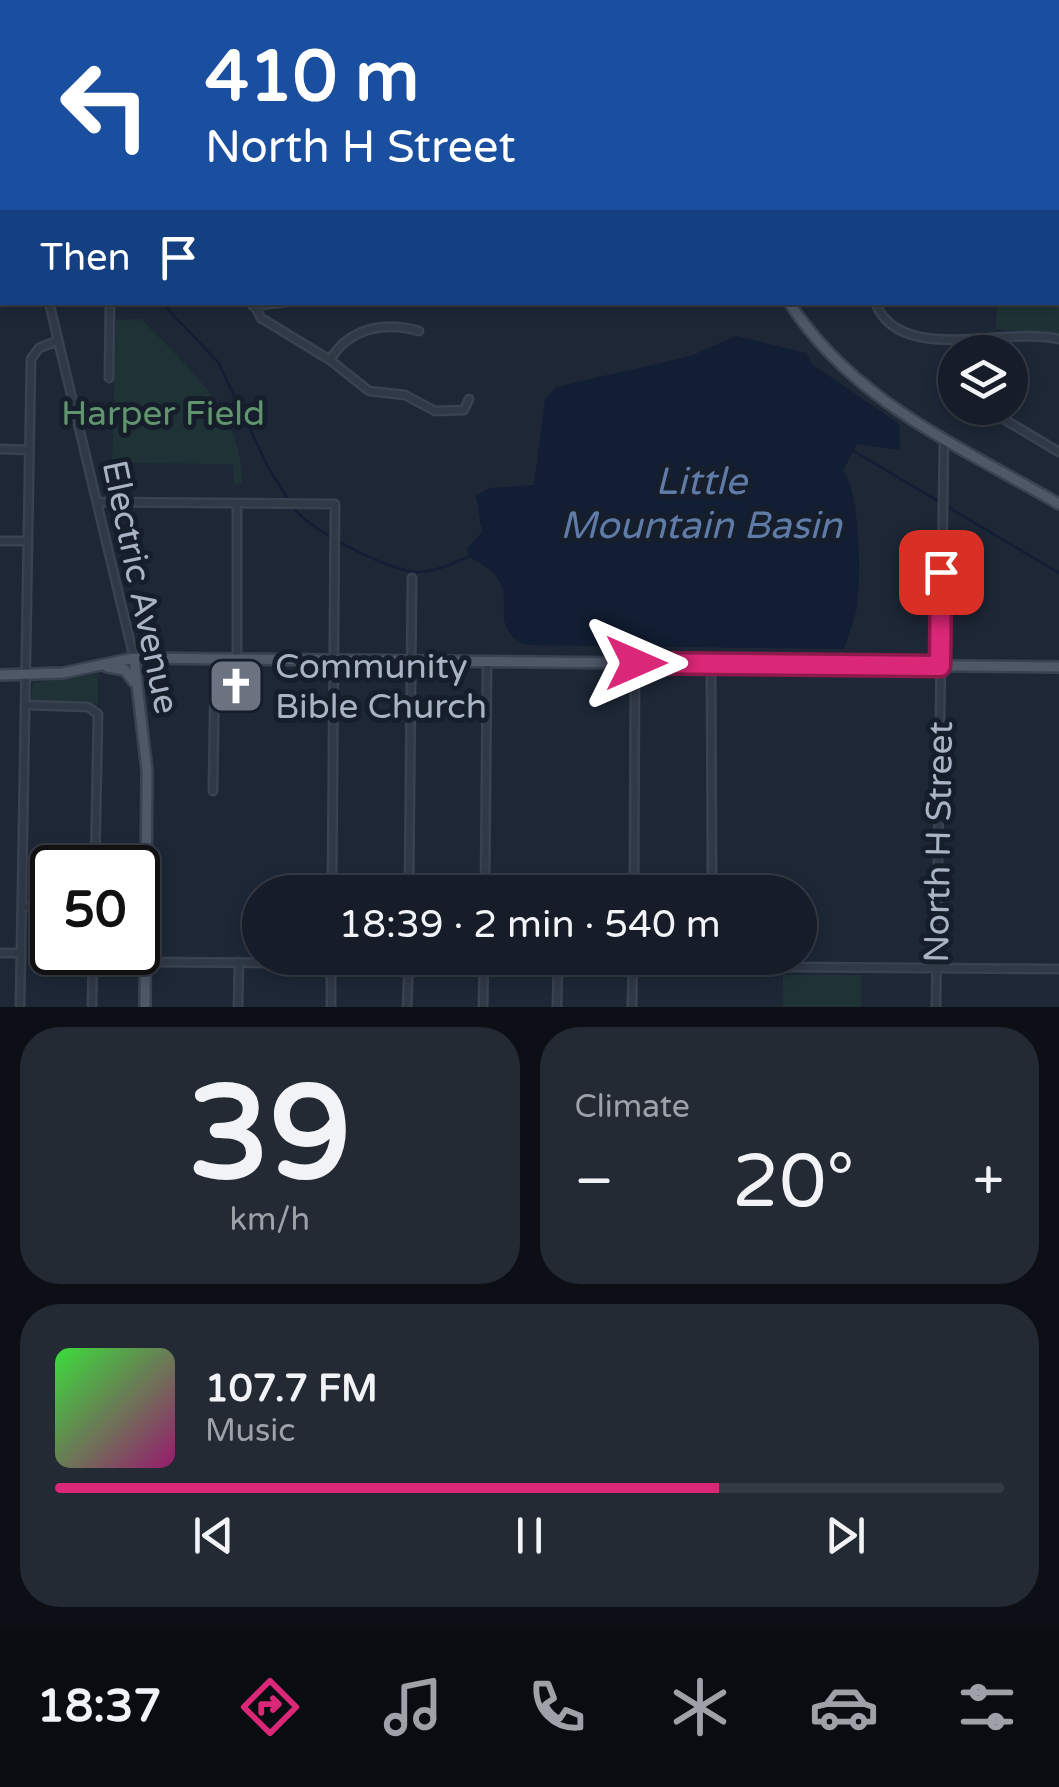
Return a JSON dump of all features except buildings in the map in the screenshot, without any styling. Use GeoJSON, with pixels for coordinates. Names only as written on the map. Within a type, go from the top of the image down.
{"type":"FeatureCollection","features":[{"type":"Feature","properties":{"kind":"main road"},"geometry":{"type":"LineString","coordinates":[[791,305],[811,336],[848,375],[944,438],[1059,504]]}},
{"type":"Feature","properties":{"kind":"main road"},"geometry":{"type":"LineString","coordinates":[[0,675],[98,666],[134,658],[1059,667]]}},
{"type":"Feature","properties":{"kind":"main road","name":"Electric Avenue"},"geometry":{"type":"LineString","coordinates":[[134,658],[147,772],[147,845]]}},
{"type":"Feature","properties":{"kind":"main road"},"geometry":{"type":"LineString","coordinates":[[98,666],[126,670],[138,689]]}},
{"type":"Feature","properties":{"kind":"main road","name":"Electric Avenue"},"geometry":{"type":"LineString","coordinates":[[145,1007],[146,975]]}},
{"type":"Feature","properties":{"kind":"street","name":"Electric Avenue"},"geometry":{"type":"LineString","coordinates":[[50,305],[134,658]]}},
{"type":"Feature","properties":{"kind":"street"},"geometry":{"type":"LineString","coordinates":[[108,378],[110,305]]}},
{"type":"Feature","properties":{"kind":"street"},"geometry":{"type":"LineString","coordinates":[[254,305],[261,318],[330,360],[368,391],[405,395],[435,411],[460,412],[469,399]]}},
{"type":"Feature","properties":{"kind":"street"},"geometry":{"type":"LineString","coordinates":[[876,305],[886,323],[905,336],[1018,335],[1059,340]]}},
{"type":"Feature","properties":{"kind":"street"},"geometry":{"type":"LineString","coordinates":[[330,360],[345,340],[364,330],[394,326],[419,331]]}},
{"type":"Feature","properties":{"kind":"street"},"geometry":{"type":"LineString","coordinates":[[20,1007],[31,359],[39,348],[57,341]]}},
{"type":"Feature","properties":{"kind":"street"},"geometry":{"type":"LineString","coordinates":[[1014,425],[1059,452]]}},
{"type":"Feature","properties":{"kind":"street","name":"North H Street"},"geometry":{"type":"LineString","coordinates":[[936,1007],[940,495],[944,438]]}},
{"type":"Feature","properties":{"kind":"street"},"geometry":{"type":"LineString","coordinates":[[0,449],[29,450]]}},
{"type":"Feature","properties":{"kind":"street"},"geometry":{"type":"LineString","coordinates":[[98,502],[335,504],[332,875]]}},
{"type":"Feature","properties":{"kind":"street"},"geometry":{"type":"LineString","coordinates":[[236,660],[237,504]]}},
{"type":"Feature","properties":{"kind":"street"},"geometry":{"type":"LineString","coordinates":[[0,540],[26,541]]}},
{"type":"Feature","properties":{"kind":"street"},"geometry":{"type":"LineString","coordinates":[[410,875],[412,578]]}},
{"type":"Feature","properties":{"kind":"street"},"geometry":{"type":"LineString","coordinates":[[214,659],[214,791]]}},
{"type":"Feature","properties":{"kind":"street"},"geometry":{"type":"LineString","coordinates":[[485,875],[487,663]]}},
{"type":"Feature","properties":{"kind":"street"},"geometry":{"type":"LineString","coordinates":[[634,875],[636,663]]}},
{"type":"Feature","properties":{"kind":"street"},"geometry":{"type":"LineString","coordinates":[[712,664],[712,873]]}},
{"type":"Feature","properties":{"kind":"street"},"geometry":{"type":"LineString","coordinates":[[26,705],[96,710],[94,845]]}},
{"type":"Feature","properties":{"kind":"street"},"geometry":{"type":"LineString","coordinates":[[22,906],[30,906]]}},
{"type":"Feature","properties":{"kind":"street"},"geometry":{"type":"LineString","coordinates":[[0,953],[21,953]]}},
{"type":"Feature","properties":{"kind":"street"},"geometry":{"type":"LineString","coordinates":[[160,962],[239,962],[238,1007]]}},
{"type":"Feature","properties":{"kind":"street"},"geometry":{"type":"LineString","coordinates":[[817,965],[1059,969]]}},
{"type":"Feature","properties":{"kind":"street"},"geometry":{"type":"LineString","coordinates":[[92,1007],[93,975]]}},
{"type":"Feature","properties":{"kind":"street"},"geometry":{"type":"LineString","coordinates":[[331,975],[331,1007]]}},
{"type":"Feature","properties":{"kind":"street"},"geometry":{"type":"LineString","coordinates":[[406,1007],[408,975]]}},
{"type":"Feature","properties":{"kind":"street"},"geometry":{"type":"LineString","coordinates":[[483,1007],[484,975]]}},
{"type":"Feature","properties":{"kind":"street"},"geometry":{"type":"LineString","coordinates":[[557,1007],[558,975]]}},
{"type":"Feature","properties":{"kind":"street"},"geometry":{"type":"LineString","coordinates":[[632,1007],[633,975]]}},
{"type":"Feature","properties":{"kind":"green space"},"geometry":{"type":"Polygon","coordinates":[[[973,305],[1059,305],[1059,333],[996,329],[997,307],[973,305]]]}},
{"type":"Feature","properties":{"kind":"green space","name":"Harper Field"},"geometry":{"type":"Polygon","coordinates":[[[141,319],[194,373],[223,413],[234,435],[242,484],[234,485],[233,464],[112,463],[116,320],[141,319]]]}},
{"type":"Feature","properties":{"kind":"green space"},"geometry":{"type":"Polygon","coordinates":[[[98,674],[98,704],[31,700],[33,683],[98,674]]]}},
{"type":"Feature","properties":{"kind":"green space"},"geometry":{"type":"Polygon","coordinates":[[[783,975],[861,975],[861,1007],[783,1007],[783,975]]]}},
{"type":"Feature","properties":{"kind":"water","name":"Little Mountain Basin"},"geometry":{"type":"Polygon","coordinates":[[[736,336],[806,353],[812,364],[899,424],[900,450],[857,444],[843,470],[853,497],[859,559],[856,611],[844,649],[526,645],[514,638],[505,622],[501,585],[493,573],[469,556],[467,549],[482,532],[476,496],[490,488],[534,485],[545,400],[556,387],[691,356],[736,336]]]}},
{"type":"Feature","properties":{"kind":"waterway"},"geometry":{"type":"LineString","coordinates":[[164,305],[218,362],[268,467],[288,499]]}},
{"type":"Feature","properties":{"kind":"waterway"},"geometry":{"type":"LineString","coordinates":[[852,450],[1059,573]]}},
{"type":"Feature","properties":{"kind":"waterway"},"geometry":{"type":"LineString","coordinates":[[292,506],[331,537],[403,570],[430,571],[469,556]]}},
{"type":"Feature","properties":{"kind":"place","name":"Community Bible Church"},"geometry":{"type":"Point","coordinates":[236,686]}},
{"type":"Feature","properties":{"kind":"route"},"geometry":{"type":"LineString","coordinates":[[636,663],[940,666],[941,572]]}}]}
